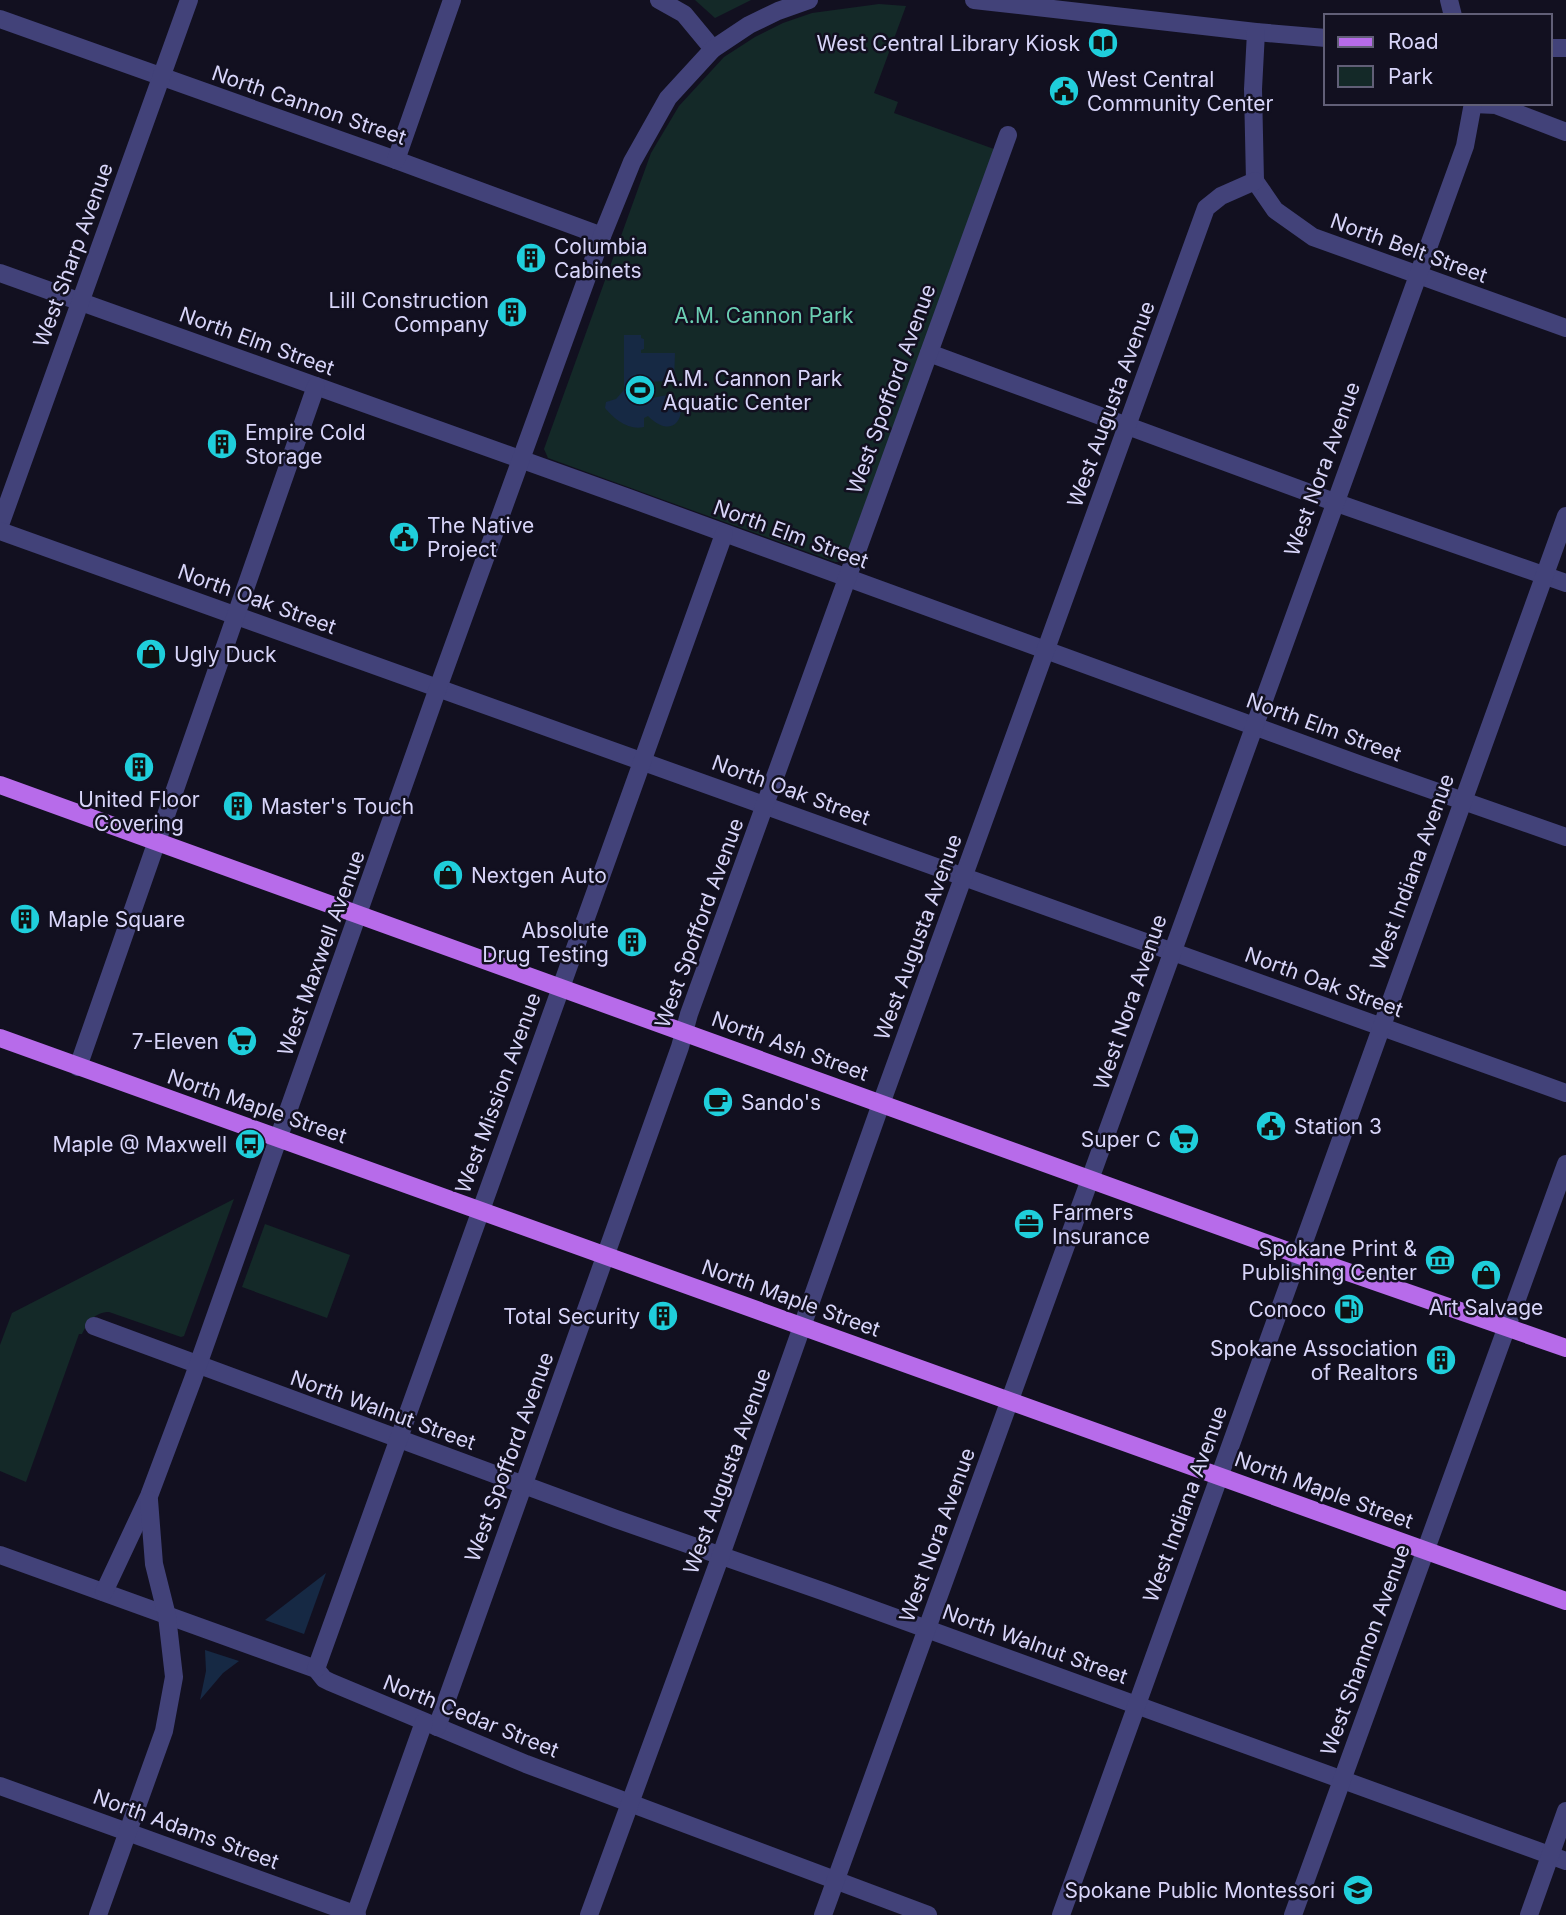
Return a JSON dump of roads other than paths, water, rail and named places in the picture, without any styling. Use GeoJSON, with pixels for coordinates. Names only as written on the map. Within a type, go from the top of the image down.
{"type":"FeatureCollection","features":[{"type":"Feature","properties":{"kind":"main road","name":"North Ash Street"},"geometry":{"type":"LineString","coordinates":[[0,785],[1299,1255],[1566,1348]]}},
{"type":"Feature","properties":{"kind":"main road","name":"North Maple Street"},"geometry":{"type":"LineString","coordinates":[[0,1038],[1566,1601]]}},
{"type":"Feature","properties":{"kind":"street","name":"West Sharp Avenue"},"geometry":{"type":"LineString","coordinates":[[0,525],[188,0]]}},
{"type":"Feature","properties":{"kind":"street"},"geometry":{"type":"LineString","coordinates":[[396,160],[453,0]]}},
{"type":"Feature","properties":{"kind":"street","name":"West Maxwell Avenue"},"geometry":{"type":"LineString","coordinates":[[104,1592],[149,1496],[198,1364],[438,688],[602,236],[632,162],[668,98],[713,49],[749,25],[810,0]]}},
{"type":"Feature","properties":{"kind":"street"},"geometry":{"type":"LineString","coordinates":[[974,0],[1324,38]]}},
{"type":"Feature","properties":{"kind":"street"},"geometry":{"type":"LineString","coordinates":[[668,2],[689,19],[713,49]]}},
{"type":"Feature","properties":{"kind":"street","name":"North Cannon Street"},"geometry":{"type":"LineString","coordinates":[[0,19],[602,236]]}},
{"type":"Feature","properties":{"kind":"street"},"geometry":{"type":"LineString","coordinates":[[1255,181],[1253,89],[1256,32]]}},
{"type":"Feature","properties":{"kind":"street","name":"West Nora Avenue"},"geometry":{"type":"LineString","coordinates":[[823,1915],[1465,146],[1473,105]]}},
{"type":"Feature","properties":{"kind":"street"},"geometry":{"type":"LineString","coordinates":[[1496,105],[1566,132]]}},
{"type":"Feature","properties":{"kind":"street","name":"West Spofford Avenue"},"geometry":{"type":"LineString","coordinates":[[356,1915],[523,1485],[765,805],[1008,135]]}},
{"type":"Feature","properties":{"kind":"street","name":"North Belt Street"},"geometry":{"type":"LineString","coordinates":[[1255,181],[1275,210],[1313,237],[1566,328]]}},
{"type":"Feature","properties":{"kind":"street","name":"West Augusta Avenue"},"geometry":{"type":"LineString","coordinates":[[589,1915],[722,1555],[882,1103],[1206,208],[1221,195],[1255,181]]}},
{"type":"Feature","properties":{"kind":"street","name":"North Elm Street"},"geometry":{"type":"LineString","coordinates":[[0,273],[1566,837]]}},
{"type":"Feature","properties":{"kind":"street"},"geometry":{"type":"LineString","coordinates":[[929,353],[1334,502],[1566,583]]}},
{"type":"Feature","properties":{"kind":"street"},"geometry":{"type":"LineString","coordinates":[[78,1067],[316,386]]}},
{"type":"Feature","properties":{"kind":"street","name":"West Indiana Avenue"},"geometry":{"type":"LineString","coordinates":[[1060,1915],[1566,516]]}},
{"type":"Feature","properties":{"kind":"street","name":"North Oak Street"},"geometry":{"type":"LineString","coordinates":[[0,531],[1566,1093]]}},
{"type":"Feature","properties":{"kind":"street","name":"West Mission Avenue"},"geometry":{"type":"LineString","coordinates":[[316,1668],[724,534]]}},
{"type":"Feature","properties":{"kind":"street","name":"West Shannon Avenue"},"geometry":{"type":"LineString","coordinates":[[1293,1915],[1566,1164]]}},
{"type":"Feature","properties":{"kind":"street","name":"North Walnut Street"},"geometry":{"type":"LineString","coordinates":[[94,1326],[523,1485],[1558,1858]]}},
{"type":"Feature","properties":{"kind":"street","name":"West Maxwell Avenue"},"geometry":{"type":"LineString","coordinates":[[97,1915],[164,1731],[174,1677],[167,1616],[154,1564],[149,1496]]}},
{"type":"Feature","properties":{"kind":"street","name":"North Cedar Street"},"geometry":{"type":"LineString","coordinates":[[0,1555],[316,1668],[324,1679],[526,1764],[928,1915]]}},
{"type":"Feature","properties":{"kind":"street","name":"North Adams Street"},"geometry":{"type":"LineString","coordinates":[[0,1786],[356,1915]]}},
{"type":"Feature","properties":{"kind":"street"},"geometry":{"type":"LineString","coordinates":[[1528,1915],[1558,1858],[1566,1811]]}},
{"type":"Feature","properties":{"kind":"water"},"geometry":{"type":"Polygon","coordinates":[[[624,335],[641,335],[644,349],[641,353],[675,353],[674,381],[640,382],[642,394],[648,398],[670,396],[677,400],[681,413],[674,425],[667,427],[658,424],[648,416],[644,418],[644,427],[627,426],[605,408],[606,402],[616,399],[624,390],[624,335]]]}},
{"type":"Feature","properties":{"kind":"water"},"geometry":{"type":"Polygon","coordinates":[[[326,1573],[304,1634],[265,1620],[326,1573]]]}},
{"type":"Feature","properties":{"kind":"water"},"geometry":{"type":"Polygon","coordinates":[[[205,1650],[239,1661],[223,1673],[200,1700],[206,1671],[205,1650]]]}},
{"type":"Feature","properties":{"kind":"place","name":"West Central Library Kiosk"},"geometry":{"type":"Point","coordinates":[1103,43]}},
{"type":"Feature","properties":{"kind":"place","name":"West Central Community Center"},"geometry":{"type":"Point","coordinates":[1064,91]}},
{"type":"Feature","properties":{"kind":"place","name":"Columbia Cabinets"},"geometry":{"type":"Point","coordinates":[531,258]}},
{"type":"Feature","properties":{"kind":"place","name":"Lill Construction Company"},"geometry":{"type":"Point","coordinates":[512,312]}},
{"type":"Feature","properties":{"kind":"place","name":"A.M. Cannon Park Aquatic Center"},"geometry":{"type":"Point","coordinates":[640,390]}},
{"type":"Feature","properties":{"kind":"place","name":"Empire Cold Storage"},"geometry":{"type":"Point","coordinates":[222,444]}},
{"type":"Feature","properties":{"kind":"place","name":"The Native Project"},"geometry":{"type":"Point","coordinates":[404,537]}},
{"type":"Feature","properties":{"kind":"place","name":"Ugly Duck"},"geometry":{"type":"Point","coordinates":[151,654]}},
{"type":"Feature","properties":{"kind":"place","name":"United Floor Covering"},"geometry":{"type":"Point","coordinates":[139,767]}},
{"type":"Feature","properties":{"kind":"place","name":"Master's Touch"},"geometry":{"type":"Point","coordinates":[238,806]}},
{"type":"Feature","properties":{"kind":"place","name":"Nextgen Auto"},"geometry":{"type":"Point","coordinates":[448,875]}},
{"type":"Feature","properties":{"kind":"place","name":"Maple Square"},"geometry":{"type":"Point","coordinates":[25,919]}},
{"type":"Feature","properties":{"kind":"place","name":"Absolute Drug Testing"},"geometry":{"type":"Point","coordinates":[632,942]}},
{"type":"Feature","properties":{"kind":"place","name":"7-Eleven"},"geometry":{"type":"Point","coordinates":[242,1041]}},
{"type":"Feature","properties":{"kind":"place","name":"Sando's"},"geometry":{"type":"Point","coordinates":[718,1102]}},
{"type":"Feature","properties":{"kind":"place","name":"Station 3"},"geometry":{"type":"Point","coordinates":[1271,1126]}},
{"type":"Feature","properties":{"kind":"place","name":"Super C"},"geometry":{"type":"Point","coordinates":[1184,1139]}},
{"type":"Feature","properties":{"kind":"place","name":"Maple @ Maxwell"},"geometry":{"type":"Point","coordinates":[250,1144]}},
{"type":"Feature","properties":{"kind":"place","name":"Farmers Insurance"},"geometry":{"type":"Point","coordinates":[1029,1224]}},
{"type":"Feature","properties":{"kind":"place","name":"Spokane Print & Publishing Center"},"geometry":{"type":"Point","coordinates":[1440,1260]}},
{"type":"Feature","properties":{"kind":"place","name":"Art Salvage"},"geometry":{"type":"Point","coordinates":[1486,1275]}},
{"type":"Feature","properties":{"kind":"place","name":"Conoco"},"geometry":{"type":"Point","coordinates":[1349,1309]}},
{"type":"Feature","properties":{"kind":"place","name":"Total Security"},"geometry":{"type":"Point","coordinates":[663,1316]}},
{"type":"Feature","properties":{"kind":"place","name":"Spokane Association of Realtors"},"geometry":{"type":"Point","coordinates":[1441,1360]}},
{"type":"Feature","properties":{"kind":"place","name":"Spokane Public Montessori"},"geometry":{"type":"Point","coordinates":[1358,1890]}},
{"type":"Feature","properties":{"kind":"park label","name":"A.M. Cannon Park"},"geometry":{"type":"Point","coordinates":[764,315]}}]}
